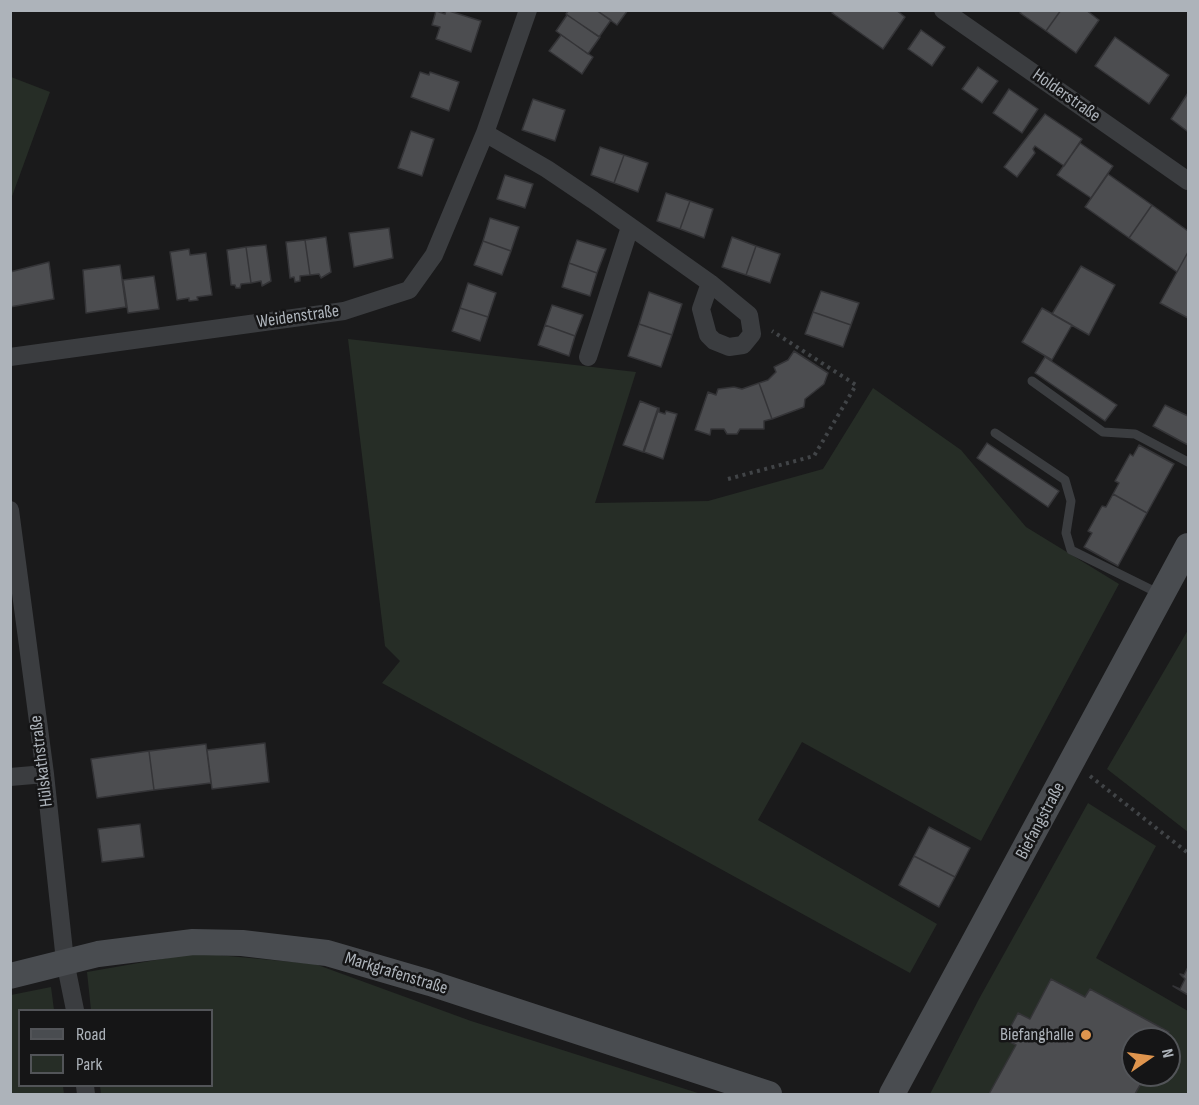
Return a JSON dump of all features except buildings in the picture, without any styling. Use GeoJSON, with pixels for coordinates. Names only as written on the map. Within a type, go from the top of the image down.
{"type":"FeatureCollection","features":[{"type":"Feature","properties":{"kind":"main road","name":"Biefangstraße"},"geometry":{"type":"LineString","coordinates":[[892,1095],[1188,546]]}},
{"type":"Feature","properties":{"kind":"main road","name":"Markgrafenstraße"},"geometry":{"type":"LineString","coordinates":[[10,976],[65,961],[134,947],[193,942],[242,943],[327,953],[430,983],[770,1095]]}},
{"type":"Feature","properties":{"kind":"street","name":"Weidenstraße"},"geometry":{"type":"LineString","coordinates":[[10,357],[344,311],[409,290],[434,255],[484,133],[528,10]]}},
{"type":"Feature","properties":{"kind":"street","name":"Holderstraße"},"geometry":{"type":"LineString","coordinates":[[943,10],[1188,181]]}},
{"type":"Feature","properties":{"kind":"street"},"geometry":{"type":"LineString","coordinates":[[484,133],[547,169],[710,283],[749,315],[752,334],[743,345],[729,347],[714,341],[704,325],[701,309],[710,283]]}},
{"type":"Feature","properties":{"kind":"street"},"geometry":{"type":"LineString","coordinates":[[588,357],[630,226]]}},
{"type":"Feature","properties":{"kind":"street","name":"Hülskathstraße"},"geometry":{"type":"LineString","coordinates":[[10,510],[45,774],[65,961],[71,979],[75,1009]]}},
{"type":"Feature","properties":{"kind":"street"},"geometry":{"type":"LineString","coordinates":[[10,777],[45,774]]}},
{"type":"Feature","properties":{"kind":"lane"},"geometry":{"type":"LineString","coordinates":[[1032,381],[1103,432],[1135,434],[1188,462]]}},
{"type":"Feature","properties":{"kind":"lane"},"geometry":{"type":"LineString","coordinates":[[995,433],[1065,480],[1071,501],[1066,533],[1071,550],[1162,595]]}},
{"type":"Feature","properties":{"kind":"path"},"geometry":{"type":"LineString","coordinates":[[728,479],[814,456],[856,385],[749,315]]}},
{"type":"Feature","properties":{"kind":"path"},"geometry":{"type":"LineString","coordinates":[[1072,762],[1188,853]]}},
{"type":"Feature","properties":{"kind":"green space"},"geometry":{"type":"Polygon","coordinates":[[[11,77],[50,92],[10,199],[11,77]]]}},
{"type":"Feature","properties":{"kind":"green space"},"geometry":{"type":"Polygon","coordinates":[[[348,339],[636,372],[595,503],[708,501],[823,469],[873,388],[961,450],[1026,527],[1119,584],[981,841],[802,742],[758,820],[937,924],[910,973],[382,683],[400,661],[385,646],[348,339]]]}},
{"type":"Feature","properties":{"kind":"green space"},"geometry":{"type":"Polygon","coordinates":[[[1188,630],[1188,832],[1107,769],[1188,630]]]}},
{"type":"Feature","properties":{"kind":"green space"},"geometry":{"type":"Polygon","coordinates":[[[1088,803],[1156,846],[1096,958],[1188,1011],[1188,1094],[930,1094],[979,999],[1088,803]]]}},
{"type":"Feature","properties":{"kind":"green space"},"geometry":{"type":"Polygon","coordinates":[[[196,953],[315,964],[471,1021],[701,1094],[101,1094],[100,1087],[213,1087],[213,1009],[91,1009],[87,972],[196,953]]]}},
{"type":"Feature","properties":{"kind":"green space"},"geometry":{"type":"Polygon","coordinates":[[[51,987],[54,1009],[18,1009],[18,1087],[63,1087],[64,1094],[11,1094],[11,995],[51,987]]]}},
{"type":"Feature","properties":{"kind":"place","name":"Biefanghalle"},"geometry":{"type":"Point","coordinates":[1086,1035]}}]}
